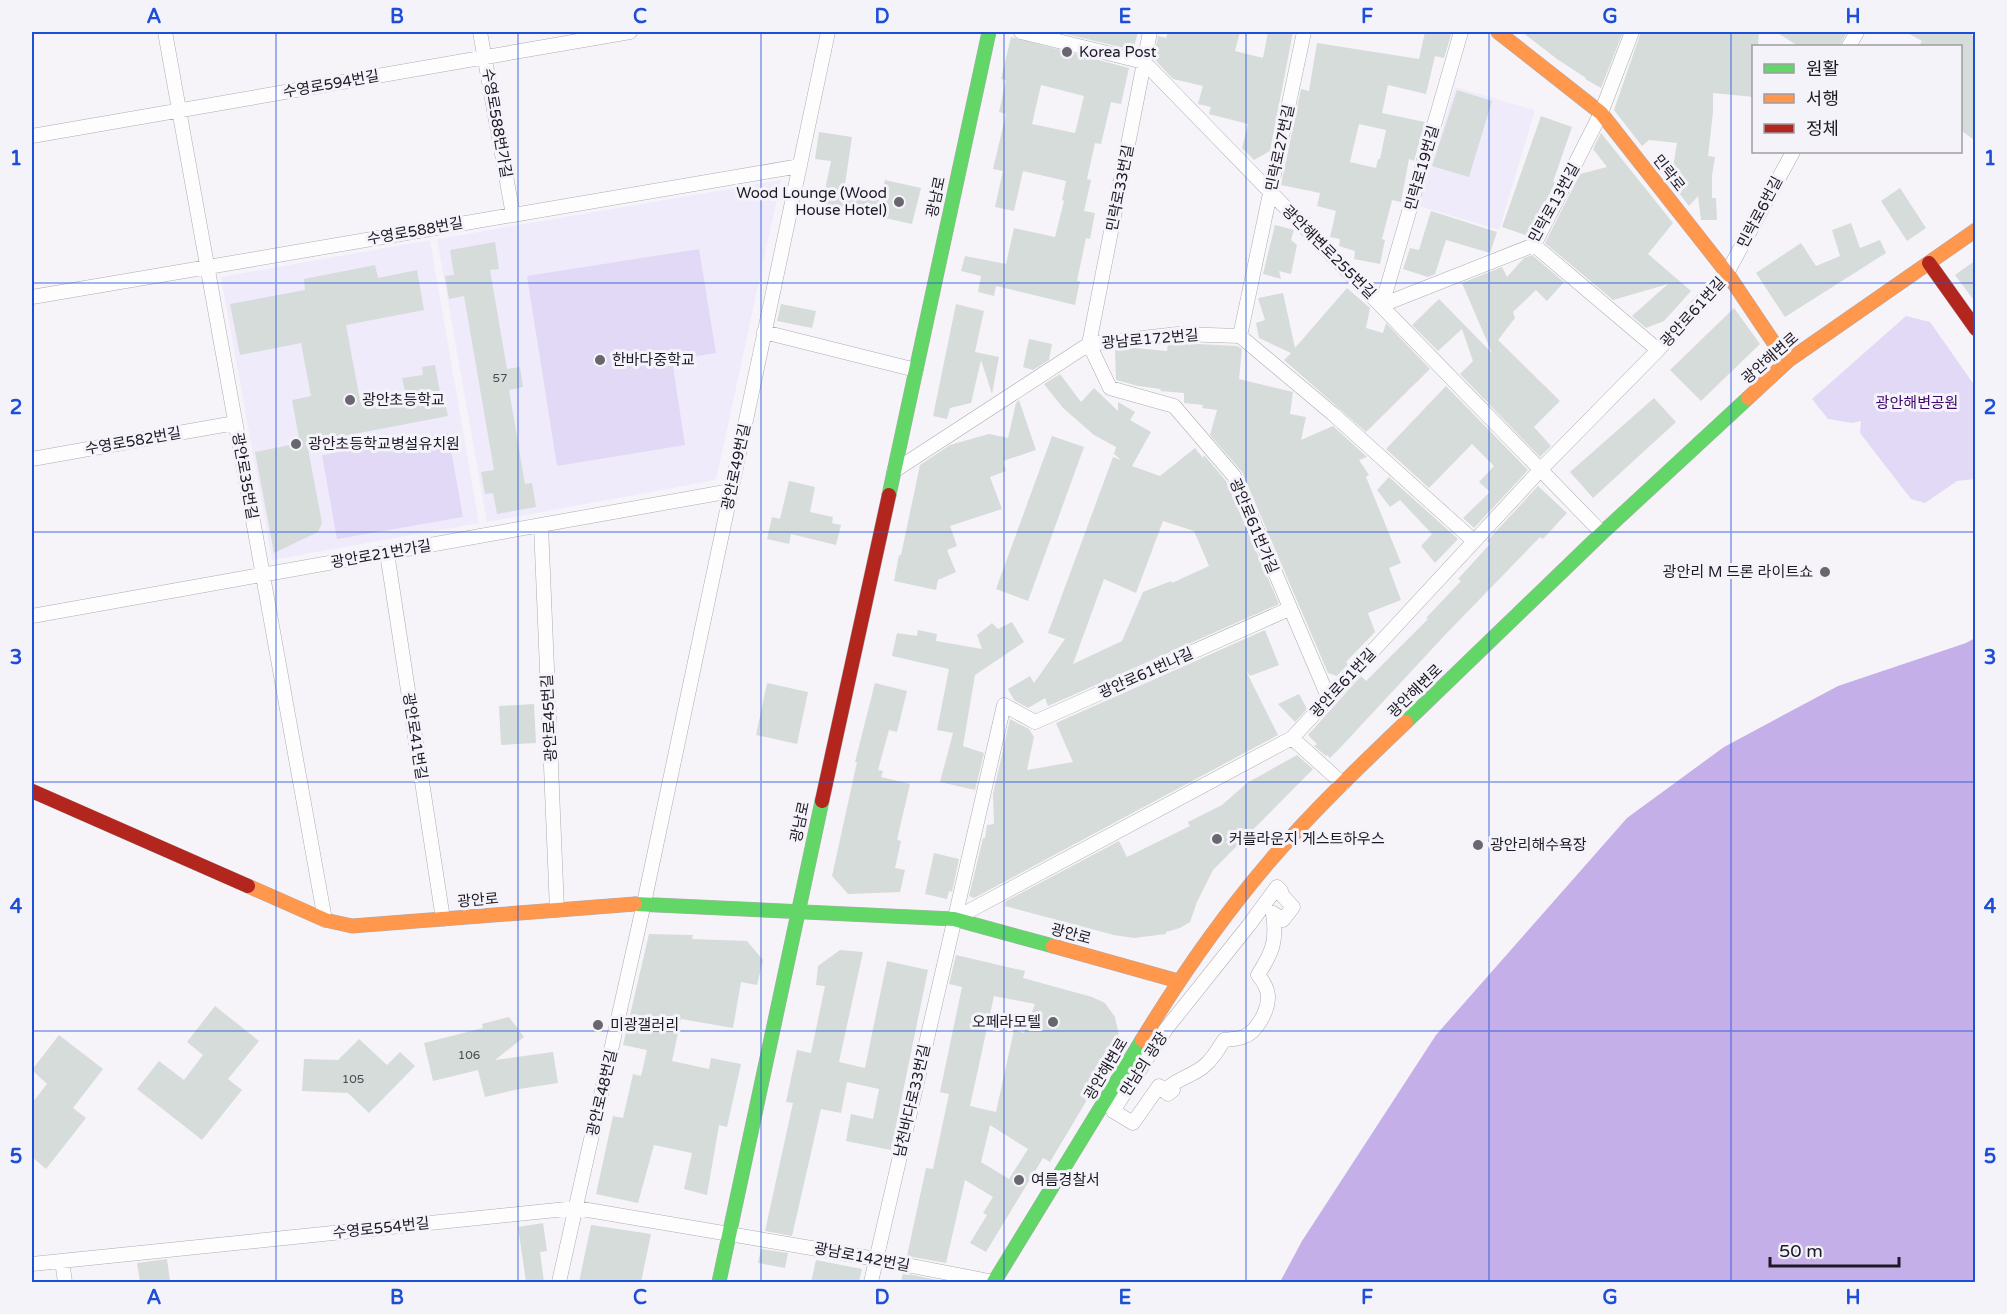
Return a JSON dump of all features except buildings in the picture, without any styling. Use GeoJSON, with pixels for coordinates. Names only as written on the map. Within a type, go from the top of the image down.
{"type":"FeatureCollection","features":[{"type":"Feature","properties":{"kind":"main road","name":"광남로"},"geometry":{"type":"LineString","coordinates":[[719,1282],[989,32]]}},
{"type":"Feature","properties":{"kind":"main road","name":"민락로"},"geometry":{"type":"LineString","coordinates":[[1498,32],[1601,113],[1727,273],[1774,343],[1789,360]]}},
{"type":"Feature","properties":{"kind":"main road","name":"광안해변로"},"geometry":{"type":"LineString","coordinates":[[994,1282],[1178,981],[1269,862],[1343,784],[1602,533],[1789,360],[1976,230]]}},
{"type":"Feature","properties":{"kind":"main road"},"geometry":{"type":"LineString","coordinates":[[1929,263],[1976,329]]}},
{"type":"Feature","properties":{"kind":"main road","name":"광안로"},"geometry":{"type":"LineString","coordinates":[[32,791],[324,920],[352,926],[644,903],[954,919],[1178,981]]}},
{"type":"Feature","properties":{"kind":"street","name":"광안로35번길"},"geometry":{"type":"LineString","coordinates":[[165,32],[324,920]]}},
{"type":"Feature","properties":{"kind":"street","name":"수영로588번가길"},"geometry":{"type":"LineString","coordinates":[[480,32],[513,215]]}},
{"type":"Feature","properties":{"kind":"street","name":"수영로594번길"},"geometry":{"type":"LineString","coordinates":[[32,136],[630,32]]}},
{"type":"Feature","properties":{"kind":"street","name":"광안로49번길"},"geometry":{"type":"LineString","coordinates":[[644,903],[828,32]]}},
{"type":"Feature","properties":{"kind":"street"},"geometry":{"type":"LineString","coordinates":[[1021,32],[1144,62]]}},
{"type":"Feature","properties":{"kind":"street","name":"민락로33번길"},"geometry":{"type":"LineString","coordinates":[[1089,344],[1150,32]]}},
{"type":"Feature","properties":{"kind":"street","name":"민락로27번길"},"geometry":{"type":"LineString","coordinates":[[1240,336],[1304,32]]}},
{"type":"Feature","properties":{"kind":"street","name":"민락로19번길"},"geometry":{"type":"LineString","coordinates":[[1382,305],[1461,32]]}},
{"type":"Feature","properties":{"kind":"street","name":"민락로13번길"},"geometry":{"type":"LineString","coordinates":[[1382,305],[1534,245],[1601,113],[1632,32]]}},
{"type":"Feature","properties":{"kind":"street","name":"광안해변로255번길"},"geometry":{"type":"LineString","coordinates":[[1144,62],[1602,533]]}},
{"type":"Feature","properties":{"kind":"street","name":"민락로6번길"},"geometry":{"type":"LineString","coordinates":[[1727,273],[1792,153]]}},
{"type":"Feature","properties":{"kind":"street","name":"수영로588번길"},"geometry":{"type":"LineString","coordinates":[[32,297],[800,166]]}},
{"type":"Feature","properties":{"kind":"street","name":"광안로61번길"},"geometry":{"type":"LineString","coordinates":[[1534,245],[1659,350]]}},
{"type":"Feature","properties":{"kind":"street","name":"광안로61번길"},"geometry":{"type":"LineString","coordinates":[[954,919],[1292,738],[1540,470],[1659,350],[1727,273]]}},
{"type":"Feature","properties":{"kind":"street"},"geometry":{"type":"LineString","coordinates":[[764,332],[916,370]]}},
{"type":"Feature","properties":{"kind":"street","name":"광남로172번길"},"geometry":{"type":"LineString","coordinates":[[894,471],[1089,344],[1178,334],[1240,336]]}},
{"type":"Feature","properties":{"kind":"street"},"geometry":{"type":"LineString","coordinates":[[1240,336],[1333,414],[1474,541]]}},
{"type":"Feature","properties":{"kind":"street","name":"광안로61번가길"},"geometry":{"type":"LineString","coordinates":[[1089,344],[1110,388],[1174,406],[1234,476],[1329,699]]}},
{"type":"Feature","properties":{"kind":"street","name":"수영로582번길"},"geometry":{"type":"LineString","coordinates":[[32,459],[235,423]]}},
{"type":"Feature","properties":{"kind":"street","name":"광안로21번가길"},"geometry":{"type":"LineString","coordinates":[[32,616],[731,491]]}},
{"type":"Feature","properties":{"kind":"street","name":"광안로45번길"},"geometry":{"type":"LineString","coordinates":[[541,525],[557,910]]}},
{"type":"Feature","properties":{"kind":"street","name":"광안로41번길"},"geometry":{"type":"LineString","coordinates":[[387,553],[443,919]]}},
{"type":"Feature","properties":{"kind":"street","name":"광안로61번나길"},"geometry":{"type":"LineString","coordinates":[[954,919],[1004,705],[1035,722],[1289,609]]}},
{"type":"Feature","properties":{"kind":"street"},"geometry":{"type":"LineString","coordinates":[[1292,738],[1343,784]]}},
{"type":"Feature","properties":{"kind":"street","name":"만남의 광장"},"geometry":{"type":"LineString","coordinates":[[1277,887],[1293,907],[1283,920],[1272,913],[1275,925],[1272,951],[1258,975],[1269,996],[1265,1012],[1253,1031],[1243,1037],[1224,1040],[1215,1055],[1203,1067],[1176,1081],[1169,1087],[1173,1090],[1168,1094],[1159,1086],[1133,1123],[1113,1111],[1166,1029],[1277,887]]}},
{"type":"Feature","properties":{"kind":"street","name":"광안로48번길"},"geometry":{"type":"LineString","coordinates":[[560,1282],[644,903]]}},
{"type":"Feature","properties":{"kind":"street","name":"남천바다로33번길"},"geometry":{"type":"LineString","coordinates":[[871,1282],[954,919]]}},
{"type":"Feature","properties":{"kind":"street","name":"수영로554번길"},"geometry":{"type":"LineString","coordinates":[[32,1264],[576,1208],[730,1233]]}},
{"type":"Feature","properties":{"kind":"street","name":"광남로142번길"},"geometry":{"type":"LineString","coordinates":[[730,1233],[876,1258],[994,1282]]}},
{"type":"Feature","properties":{"kind":"street"},"geometry":{"type":"LineString","coordinates":[[62,1261],[65,1282]]}},
{"type":"Feature","properties":{"kind":"shaded area"},"geometry":{"type":"Polygon","coordinates":[[[1455,87],[1535,110],[1499,230],[1419,206],[1455,87]]]}},
{"type":"Feature","properties":{"kind":"shaded area","name":"한바다중학교"},"geometry":{"type":"Polygon","coordinates":[[[781,180],[716,480],[487,522],[437,239],[781,180]]]}},
{"type":"Feature","properties":{"kind":"shaded area","name":"광안초등학교"},"geometry":{"type":"Polygon","coordinates":[[[430,240],[479,523],[272,560],[221,277],[430,240]]]}},
{"type":"Feature","properties":{"kind":"shaded area"},"geometry":{"type":"Polygon","coordinates":[[[1975,638],[1975,1282],[1280,1282],[1302,1241],[1436,1035],[1627,818],[1724,747],[1838,686],[1975,638]]]}},
{"type":"Feature","properties":{"kind":"green space"},"geometry":{"type":"Polygon","coordinates":[[[699,249],[716,353],[672,360],[685,445],[557,466],[527,276],[699,249]]]}},
{"type":"Feature","properties":{"kind":"green space","name":"광안해변공원"},"geometry":{"type":"Polygon","coordinates":[[[1906,316],[1930,322],[1975,386],[1975,479],[1957,481],[1925,503],[1911,499],[1860,433],[1861,421],[1852,423],[1828,419],[1812,399],[1906,316]]]}},
{"type":"Feature","properties":{"kind":"green space"},"geometry":{"type":"Polygon","coordinates":[[[448,433],[463,517],[337,539],[322,455],[448,433]]]}},
{"type":"Feature","properties":{"kind":"traffic: fast"},"geometry":{"type":"LineString","coordinates":[[889,495],[989,32]]}},
{"type":"Feature","properties":{"kind":"traffic: fast"},"geometry":{"type":"LineString","coordinates":[[1406,722],[1602,533],[1748,398]]}},
{"type":"Feature","properties":{"kind":"traffic: fast"},"geometry":{"type":"LineString","coordinates":[[719,1282],[822,801]]}},
{"type":"Feature","properties":{"kind":"traffic: fast"},"geometry":{"type":"LineString","coordinates":[[635,904],[954,919],[1053,946]]}},
{"type":"Feature","properties":{"kind":"traffic: fast"},"geometry":{"type":"LineString","coordinates":[[994,1282],[1142,1040]]}},
{"type":"Feature","properties":{"kind":"traffic: slow"},"geometry":{"type":"LineString","coordinates":[[1498,32],[1601,113],[1727,273],[1774,343],[1789,360]]}},
{"type":"Feature","properties":{"kind":"traffic: slow"},"geometry":{"type":"LineString","coordinates":[[1748,398],[1789,360],[1976,230]]}},
{"type":"Feature","properties":{"kind":"traffic: slow"},"geometry":{"type":"LineString","coordinates":[[1142,1040],[1202,949],[1252,883],[1318,808],[1406,722]]}},
{"type":"Feature","properties":{"kind":"traffic: slow"},"geometry":{"type":"LineString","coordinates":[[248,886],[325,920],[352,926],[635,904]]}},
{"type":"Feature","properties":{"kind":"traffic: slow"},"geometry":{"type":"LineString","coordinates":[[1053,946],[1178,981]]}},
{"type":"Feature","properties":{"kind":"traffic: jam"},"geometry":{"type":"LineString","coordinates":[[1929,263],[1976,329]]}},
{"type":"Feature","properties":{"kind":"traffic: jam"},"geometry":{"type":"LineString","coordinates":[[822,801],[889,495]]}},
{"type":"Feature","properties":{"kind":"traffic: jam"},"geometry":{"type":"LineString","coordinates":[[32,791],[248,886]]}},
{"type":"Feature","properties":{"kind":"place","name":"Korea Post"},"geometry":{"type":"Point","coordinates":[1067,52]}},
{"type":"Feature","properties":{"kind":"place","name":"Wood Lounge (Wood House Hotel)"},"geometry":{"type":"Point","coordinates":[899,202]}},
{"type":"Feature","properties":{"kind":"place","name":"한바다중학교"},"geometry":{"type":"Point","coordinates":[600,360]}},
{"type":"Feature","properties":{"kind":"place","name":"광안초등학교"},"geometry":{"type":"Point","coordinates":[350,400]}},
{"type":"Feature","properties":{"kind":"place","name":"광안초등학교병설유치원"},"geometry":{"type":"Point","coordinates":[296,444]}},
{"type":"Feature","properties":{"kind":"place","name":"광안리 M 드론 라이트쇼"},"geometry":{"type":"Point","coordinates":[1825,572]}},
{"type":"Feature","properties":{"kind":"place","name":"커플라운지 게스트하우스"},"geometry":{"type":"Point","coordinates":[1217,839]}},
{"type":"Feature","properties":{"kind":"place","name":"광안리해수욕장"},"geometry":{"type":"Point","coordinates":[1478,845]}},
{"type":"Feature","properties":{"kind":"place","name":"오페라모텔"},"geometry":{"type":"Point","coordinates":[1053,1022]}},
{"type":"Feature","properties":{"kind":"place","name":"미광갤러리"},"geometry":{"type":"Point","coordinates":[598,1025]}},
{"type":"Feature","properties":{"kind":"place","name":"여름경찰서"},"geometry":{"type":"Point","coordinates":[1019,1180]}}]}
